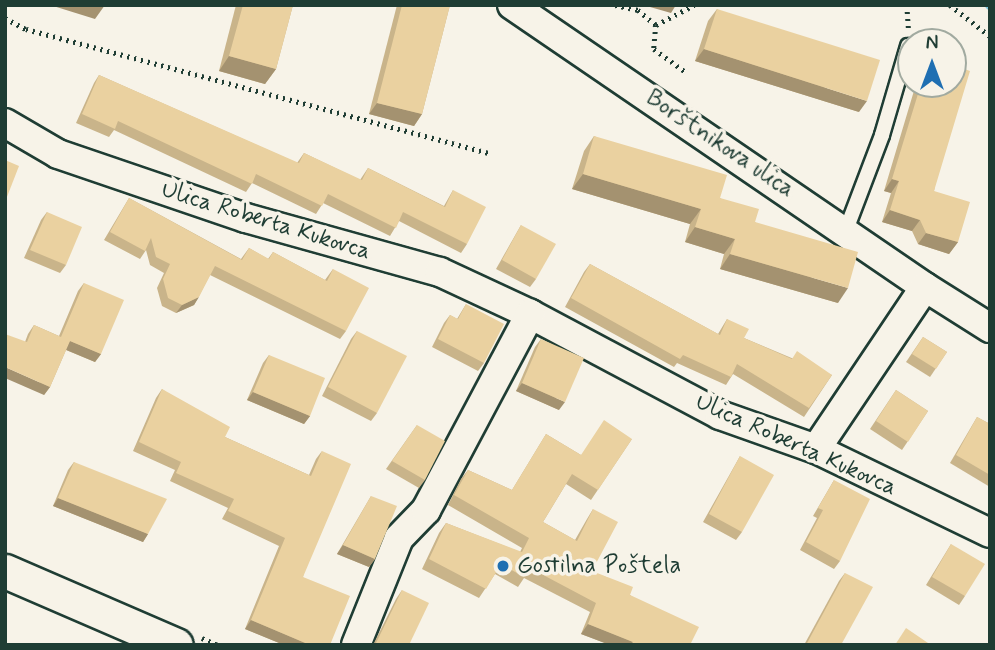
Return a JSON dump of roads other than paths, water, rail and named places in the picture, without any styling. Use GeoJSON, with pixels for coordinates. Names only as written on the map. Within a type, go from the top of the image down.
{"type":"FeatureCollection","features":[{"type":"Feature","properties":{"kind":"street","name":"Borštnikova ulica"},"geometry":{"type":"LineString","coordinates":[[513,5],[846,230],[925,287],[990,328]]}},
{"type":"Feature","properties":{"kind":"street","name":"Ulica Roberta Kukovca"},"geometry":{"type":"LineString","coordinates":[[5,123],[58,154],[246,218],[440,272],[530,314],[720,415],[816,449],[990,533]]}},
{"type":"Feature","properties":{"kind":"street"},"geometry":{"type":"LineString","coordinates":[[816,449],[925,287]]}},
{"type":"Feature","properties":{"kind":"street"},"geometry":{"type":"LineString","coordinates":[[356,645],[399,538],[426,510],[530,314]]}},
{"type":"Feature","properties":{"kind":"street"},"geometry":{"type":"LineString","coordinates":[[5,571],[176,645]]}},
{"type":"Feature","properties":{"kind":"lane"},"geometry":{"type":"LineString","coordinates":[[846,230],[882,135],[897,84]]}},
{"type":"Feature","properties":{"kind":"place","name":"Gostilna Poštela"},"geometry":{"type":"Point","coordinates":[503,566]}}]}
